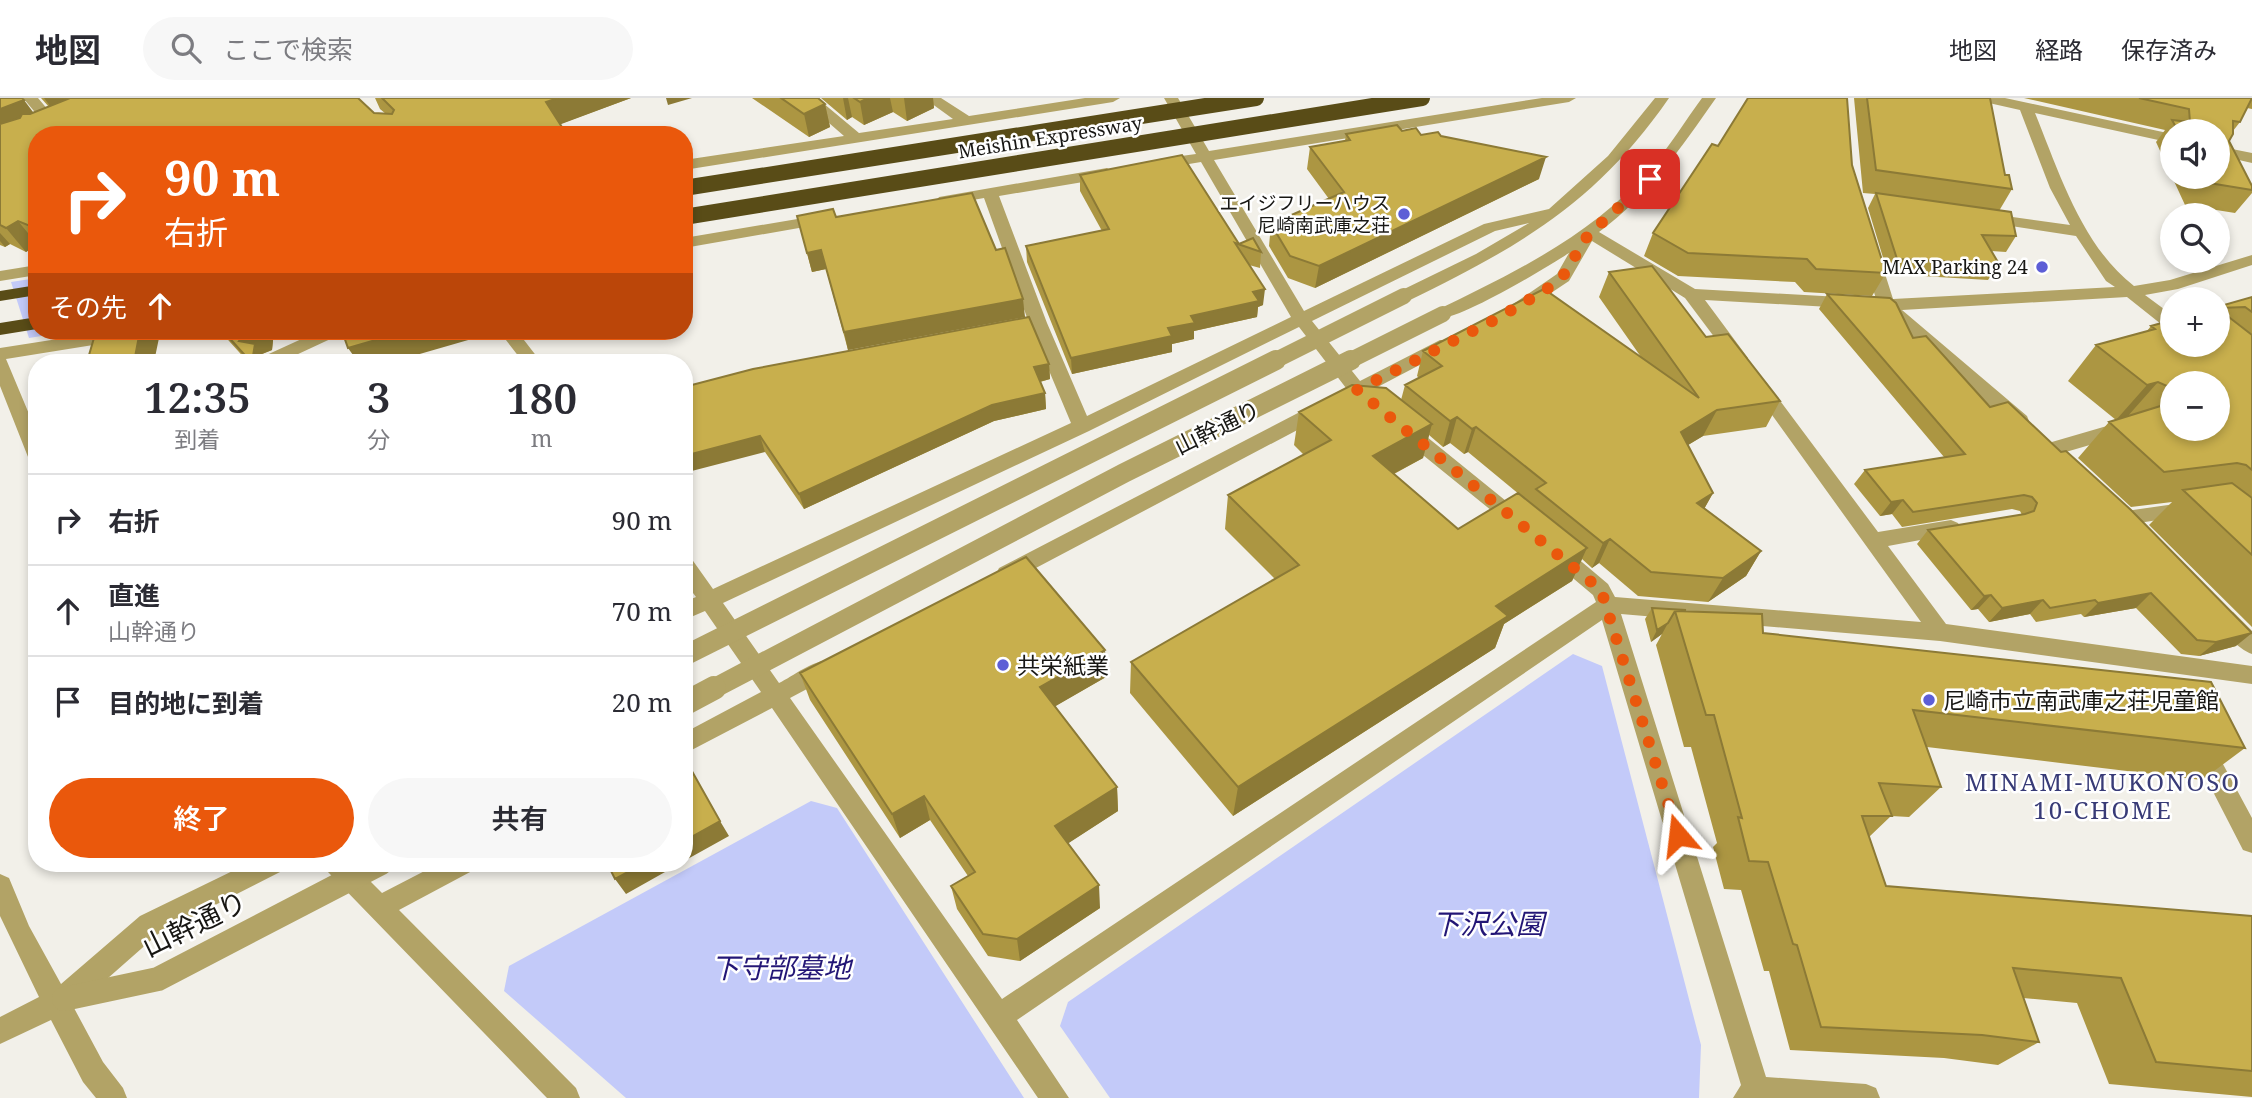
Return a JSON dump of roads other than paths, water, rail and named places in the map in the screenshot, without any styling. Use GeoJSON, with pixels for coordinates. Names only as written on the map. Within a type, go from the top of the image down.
{"type":"FeatureCollection","features":[{"type":"Feature","properties":{"kind":"highway","name":"Meishin Expressway"},"geometry":{"type":"LineString","coordinates":[[693,187],[1256,98]]}},
{"type":"Feature","properties":{"kind":"highway","name":"Meishin Expressway"},"geometry":{"type":"LineString","coordinates":[[693,216],[1422,98]]}},
{"type":"Feature","properties":{"kind":"highway"},"geometry":{"type":"LineString","coordinates":[[0,296],[28,291]]}},
{"type":"Feature","properties":{"kind":"highway"},"geometry":{"type":"LineString","coordinates":[[0,329],[28,324]]}},
{"type":"Feature","properties":{"kind":"street"},"geometry":{"type":"LineString","coordinates":[[30,98],[54,126]]}},
{"type":"Feature","properties":{"kind":"street"},"geometry":{"type":"LineString","coordinates":[[931,98],[967,121]]}},
{"type":"Feature","properties":{"kind":"street"},"geometry":{"type":"LineString","coordinates":[[693,164],[1113,98]]}},
{"type":"Feature","properties":{"kind":"street"},"geometry":{"type":"LineString","coordinates":[[1171,98],[1301,318],[1357,390],[1601,590],[1608,605],[1751,1094],[1866,1098]]}},
{"type":"Feature","properties":{"kind":"street"},"geometry":{"type":"LineString","coordinates":[[923,203],[1569,98]]}},
{"type":"Feature","properties":{"kind":"street","name":"山幹通り"},"geometry":{"type":"LineString","coordinates":[[693,652],[1481,258],[1556,212],[1627,144],[1662,98]]}},
{"type":"Feature","properties":{"kind":"street","name":"山幹通り"},"geometry":{"type":"LineString","coordinates":[[693,699],[1124,473],[1539,265],[1589,234],[1650,179],[1709,98]]}},
{"type":"Feature","properties":{"kind":"street"},"geometry":{"type":"LineString","coordinates":[[1984,98],[2026,108],[2049,104],[2160,136]]}},
{"type":"Feature","properties":{"kind":"street"},"geometry":{"type":"LineString","coordinates":[[811,100],[856,138]]}},
{"type":"Feature","properties":{"kind":"street"},"geometry":{"type":"LineString","coordinates":[[2026,108],[2057,188],[2082,232],[2112,277],[2160,315]]}},
{"type":"Feature","properties":{"kind":"street"},"geometry":{"type":"LineString","coordinates":[[2230,153],[2252,158]]}},
{"type":"Feature","properties":{"kind":"street"},"geometry":{"type":"LineString","coordinates":[[990,192],[1031,325],[1082,426]]}},
{"type":"Feature","properties":{"kind":"street"},"geometry":{"type":"LineString","coordinates":[[693,608],[1082,426],[1490,227],[1556,212]]}},
{"type":"Feature","properties":{"kind":"street"},"geometry":{"type":"LineString","coordinates":[[1961,214],[2082,232]]}},
{"type":"Feature","properties":{"kind":"street"},"geometry":{"type":"LineString","coordinates":[[693,241],[844,216]]}},
{"type":"Feature","properties":{"kind":"street"},"geometry":{"type":"LineString","coordinates":[[1500,317],[1563,276],[1589,234],[1691,294],[1940,632]]}},
{"type":"Feature","properties":{"kind":"street"},"geometry":{"type":"LineString","coordinates":[[1866,239],[1886,305],[2070,466]]}},
{"type":"Feature","properties":{"kind":"street"},"geometry":{"type":"LineString","coordinates":[[1691,294],[1886,305],[2129,292],[2172,285],[2252,260]]}},
{"type":"Feature","properties":{"kind":"street"},"geometry":{"type":"LineString","coordinates":[[0,276],[28,271]]}},
{"type":"Feature","properties":{"kind":"street"},"geometry":{"type":"LineString","coordinates":[[992,582],[1463,336]]}},
{"type":"Feature","properties":{"kind":"street"},"geometry":{"type":"LineString","coordinates":[[0,354],[87,340]]}},
{"type":"Feature","properties":{"kind":"street"},"geometry":{"type":"LineString","coordinates":[[283,354],[314,340]]}},
{"type":"Feature","properties":{"kind":"street"},"geometry":{"type":"LineString","coordinates":[[515,340],[526,354]]}},
{"type":"Feature","properties":{"kind":"street"},"geometry":{"type":"LineString","coordinates":[[0,363],[28,434]]}},
{"type":"Feature","properties":{"kind":"street"},"geometry":{"type":"LineString","coordinates":[[2042,440],[2126,428]]}},
{"type":"Feature","properties":{"kind":"street"},"geometry":{"type":"LineString","coordinates":[[2145,537],[2121,513],[2201,508],[2211,516]]}},
{"type":"Feature","properties":{"kind":"street"},"geometry":{"type":"LineString","coordinates":[[1873,541],[1974,525]]}},
{"type":"Feature","properties":{"kind":"street"},"geometry":{"type":"LineString","coordinates":[[693,576],[1055,1098]]}},
{"type":"Feature","properties":{"kind":"street"},"geometry":{"type":"LineString","coordinates":[[1000,1016],[1608,605],[1940,632],[2252,675]]}},
{"type":"Feature","properties":{"kind":"street"},"geometry":{"type":"LineString","coordinates":[[2213,606],[2252,645]]}},
{"type":"Feature","properties":{"kind":"street"},"geometry":{"type":"LineString","coordinates":[[693,739],[848,657]]}},
{"type":"Feature","properties":{"kind":"street"},"geometry":{"type":"LineString","coordinates":[[2157,662],[2170,686]]}},
{"type":"Feature","properties":{"kind":"street"},"geometry":{"type":"LineString","coordinates":[[2189,722],[2252,842]]}},
{"type":"Feature","properties":{"kind":"street","name":"山幹通り"},"geometry":{"type":"LineString","coordinates":[[61,1001],[149,925],[256,872]]}},
{"type":"Feature","properties":{"kind":"street"},"geometry":{"type":"LineString","coordinates":[[345,872],[566,1098]]}},
{"type":"Feature","properties":{"kind":"street","name":"山幹通り"},"geometry":{"type":"LineString","coordinates":[[61,1001],[158,979],[364,872]]}},
{"type":"Feature","properties":{"kind":"street"},"geometry":{"type":"LineString","coordinates":[[380,907],[446,872]]}},
{"type":"Feature","properties":{"kind":"street"},"geometry":{"type":"LineString","coordinates":[[0,886],[20,934],[61,1001],[93,1072],[113,1098]]}},
{"type":"Feature","properties":{"kind":"street"},"geometry":{"type":"LineString","coordinates":[[6,1028],[61,1001]]}},
{"type":"Feature","properties":{"kind":"place","name":"エイジフリーハウス 尼崎南武庫之荘"},"geometry":{"type":"Point","coordinates":[1404,214]}},
{"type":"Feature","properties":{"kind":"place","name":"MAX Parking 24"},"geometry":{"type":"Point","coordinates":[2042,267]}},
{"type":"Feature","properties":{"kind":"place","name":"共栄紙業"},"geometry":{"type":"Point","coordinates":[1003,665]}},
{"type":"Feature","properties":{"kind":"place","name":"尼崎市立南武庫之荘児童館"},"geometry":{"type":"Point","coordinates":[1929,700]}},
{"type":"Feature","properties":{"kind":"district","name":"MINAMI-MUKONOSO 10-CHOME"},"geometry":{"type":"Point","coordinates":[2103,795]}},
{"type":"Feature","properties":{"kind":"park label","name":"下沢公園"},"geometry":{"type":"Point","coordinates":[1488,923]}},
{"type":"Feature","properties":{"kind":"park label","name":"下守部墓地"},"geometry":{"type":"Point","coordinates":[781,967]}}]}
